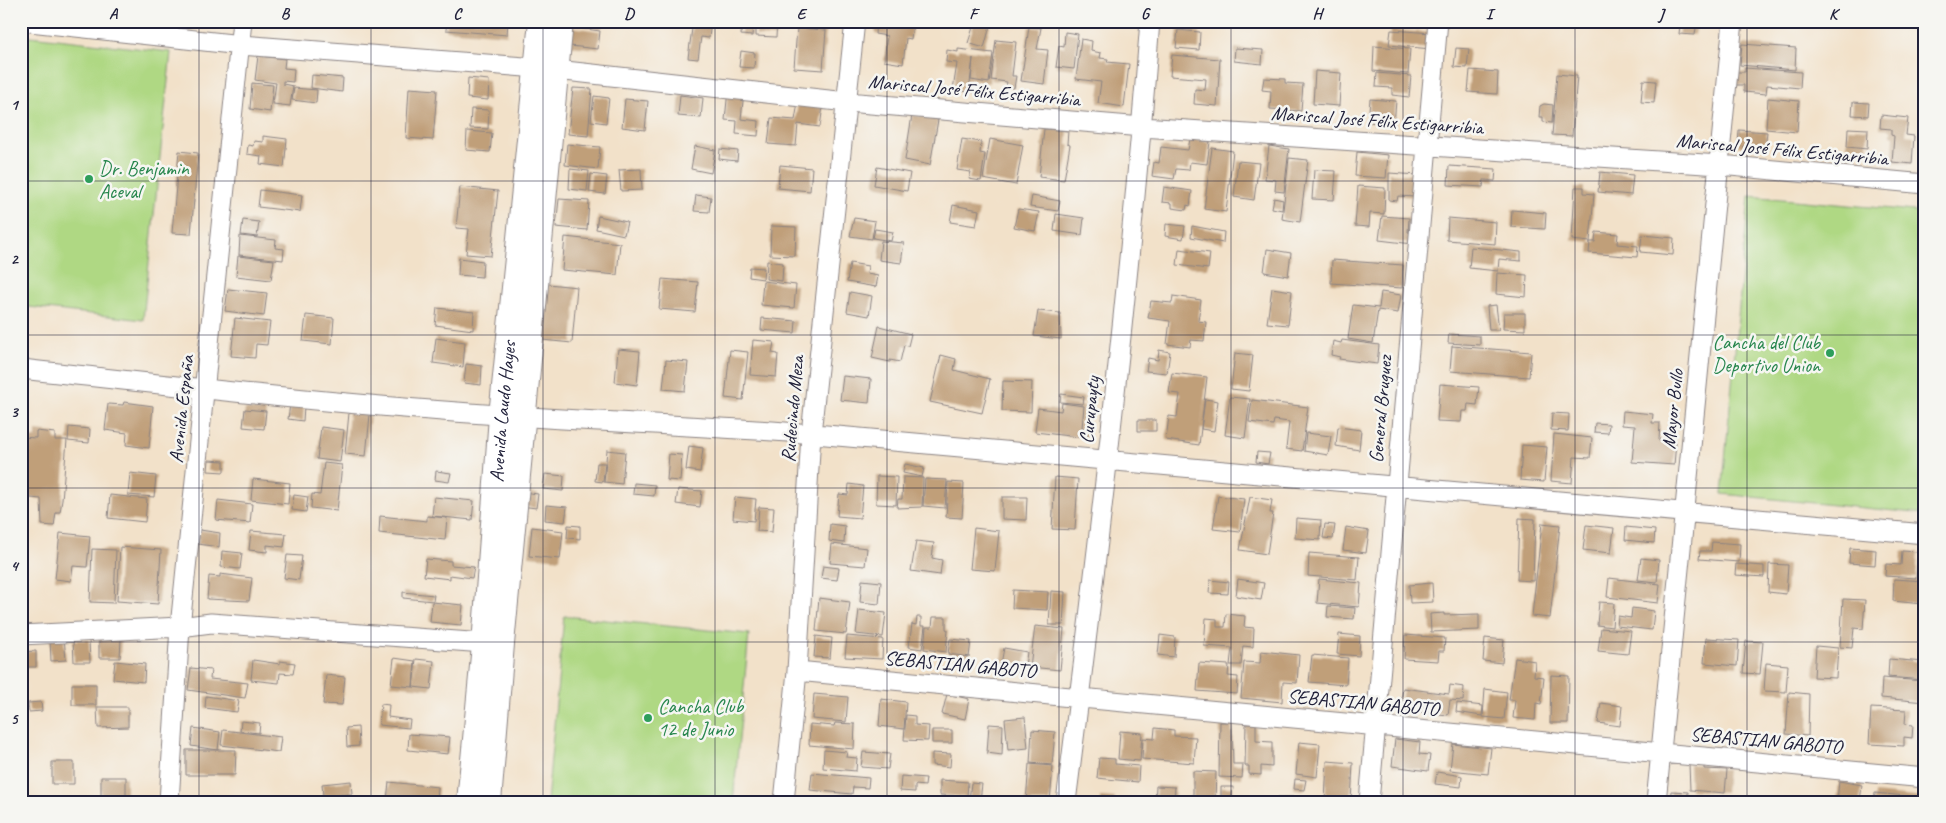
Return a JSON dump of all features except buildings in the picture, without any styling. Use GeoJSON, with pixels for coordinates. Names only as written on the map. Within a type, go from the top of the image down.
{"type":"FeatureCollection","features":[{"type":"Feature","properties":{"kind":"street","name":"Avenida España"},"geometry":{"type":"LineString","coordinates":[[169,802],[180,627],[206,389],[242,21]]}},
{"type":"Feature","properties":{"kind":"street","name":"Avenida Laudo Hayes"},"geometry":{"type":"LineString","coordinates":[[541,21],[547,69]]}},
{"type":"Feature","properties":{"kind":"street","name":"Avenida Laudo Hayes"},"geometry":{"type":"LineString","coordinates":[[489,802],[493,644],[512,416],[547,69],[561,21]]}},
{"type":"Feature","properties":{"kind":"street","name":"Rudecindo Meza"},"geometry":{"type":"LineString","coordinates":[[784,802],[797,671],[812,434],[855,21]]}},
{"type":"Feature","properties":{"kind":"street","name":"Curupayty"},"geometry":{"type":"LineString","coordinates":[[1066,802],[1107,460],[1142,127],[1150,21]]}},
{"type":"Feature","properties":{"kind":"street","name":"General Bruguez"},"geometry":{"type":"LineString","coordinates":[[1369,802],[1438,21]]}},
{"type":"Feature","properties":{"kind":"street","name":"Mayor Bullo"},"geometry":{"type":"LineString","coordinates":[[1656,802],[1733,21]]}},
{"type":"Feature","properties":{"kind":"street","name":"Mariscal José Félix Estigarribia"},"geometry":{"type":"LineString","coordinates":[[21,22],[241,45],[547,69],[847,102],[1142,127],[1720,165],[1925,184]]}},
{"type":"Feature","properties":{"kind":"street"},"geometry":{"type":"LineString","coordinates":[[21,369],[206,389],[512,416],[812,434],[1396,486],[1683,514],[1925,534]]}},
{"type":"Feature","properties":{"kind":"street"},"geometry":{"type":"LineString","coordinates":[[21,635],[180,627],[211,623],[289,627],[493,644]]}},
{"type":"Feature","properties":{"kind":"street","name":"Avenida Laudo Hayes"},"geometry":{"type":"LineString","coordinates":[[468,802],[493,644]]}},
{"type":"Feature","properties":{"kind":"street","name":"SEBASTIAN GABOTO"},"geometry":{"type":"LineString","coordinates":[[797,671],[1925,778]]}},
{"type":"Feature","properties":{"kind":"green space","name":"Dr. Benjamin Aceval"},"geometry":{"type":"Polygon","coordinates":[[[21,35],[171,52],[143,320],[21,306],[21,35]]]}},
{"type":"Feature","properties":{"kind":"green space","name":"Cancha del Club Deportivo Union"},"geometry":{"type":"Polygon","coordinates":[[[1749,196],[1925,212],[1925,514],[1722,494],[1749,196]]]}},
{"type":"Feature","properties":{"kind":"green space","name":"Cancha Club 12 de Junio"},"geometry":{"type":"Polygon","coordinates":[[[564,616],[749,634],[733,802],[547,802],[564,616]]]}},
{"type":"Feature","properties":{"kind":"place","name":"Dr. Benjamin Aceval"},"geometry":{"type":"Point","coordinates":[89,179]}},
{"type":"Feature","properties":{"kind":"place","name":"Cancha del Club Deportivo Union"},"geometry":{"type":"Point","coordinates":[1830,353]}},
{"type":"Feature","properties":{"kind":"place","name":"Cancha Club 12 de Junio"},"geometry":{"type":"Point","coordinates":[648,718]}}]}
